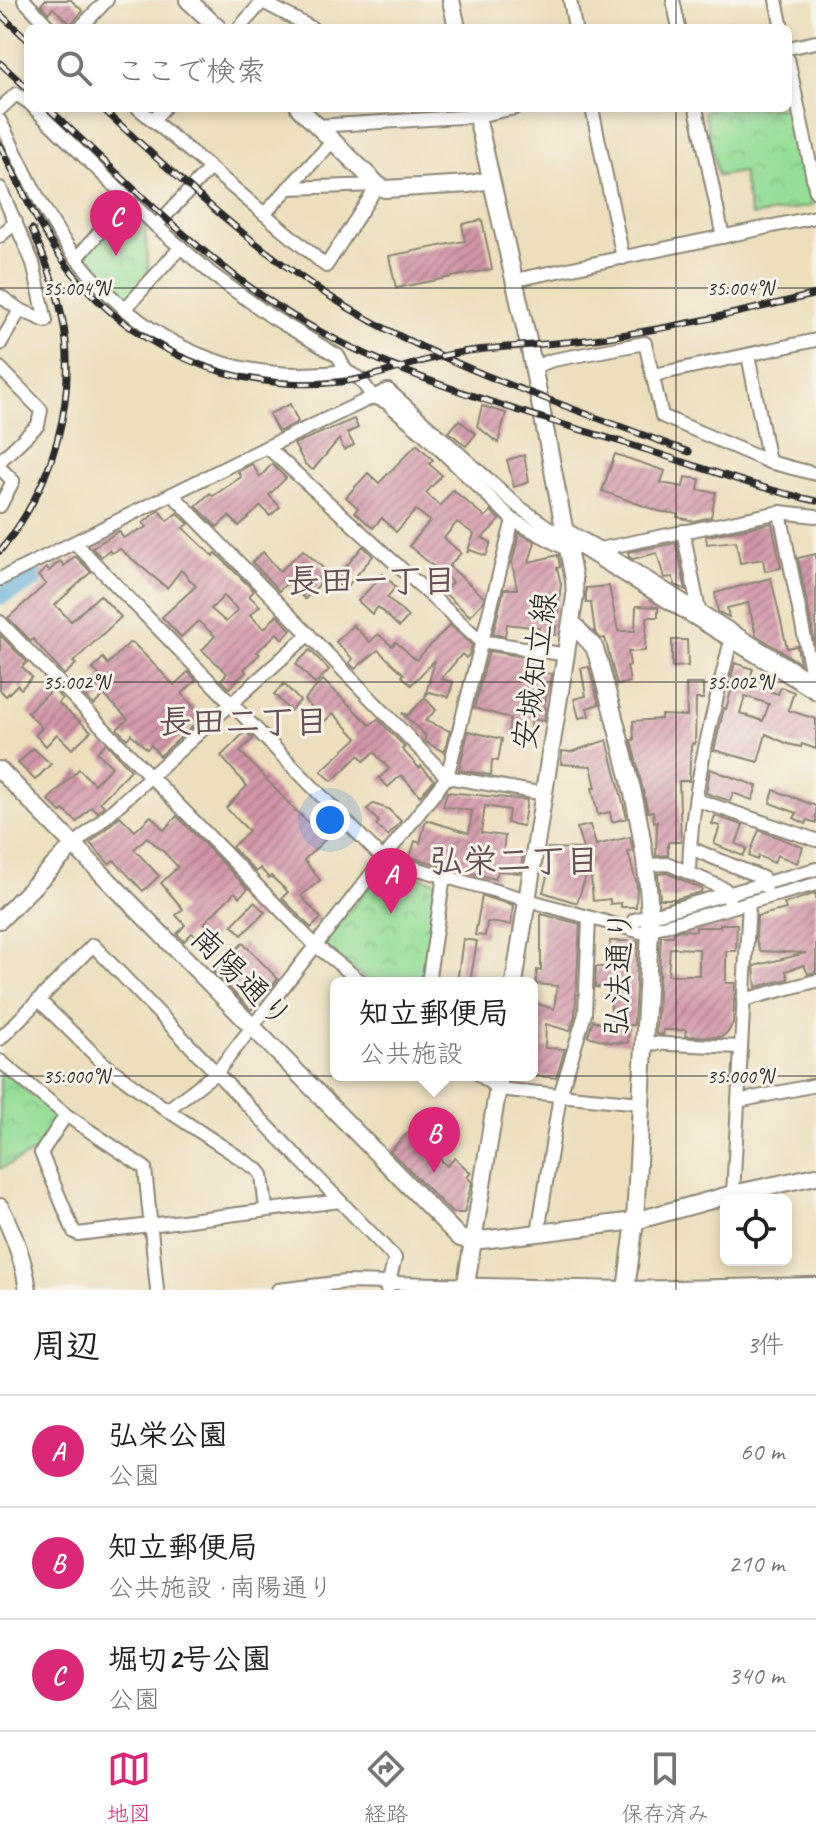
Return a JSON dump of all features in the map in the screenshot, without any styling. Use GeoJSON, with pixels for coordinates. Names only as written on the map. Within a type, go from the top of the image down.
{"type":"FeatureCollection","features":[{"type":"Feature","properties":{"kind":"street"},"geometry":{"type":"LineString","coordinates":[[24,0],[46,24]]}},
{"type":"Feature","properties":{"kind":"street"},"geometry":{"type":"LineString","coordinates":[[84,24],[107,0]]}},
{"type":"Feature","properties":{"kind":"street"},"geometry":{"type":"LineString","coordinates":[[188,0],[214,24]]}},
{"type":"Feature","properties":{"kind":"street"},"geometry":{"type":"LineString","coordinates":[[451,0],[456,24]]}},
{"type":"Feature","properties":{"kind":"street"},"geometry":{"type":"LineString","coordinates":[[570,0],[574,24]]}},
{"type":"Feature","properties":{"kind":"street"},"geometry":{"type":"LineString","coordinates":[[673,0],[678,24]]}},
{"type":"Feature","properties":{"kind":"street"},"geometry":{"type":"LineString","coordinates":[[776,0],[781,24]]}},
{"type":"Feature","properties":{"kind":"street"},"geometry":{"type":"LineString","coordinates":[[243,24],[264,1],[305,24]]}},
{"type":"Feature","properties":{"kind":"street"},"geometry":{"type":"LineString","coordinates":[[792,47],[816,42]]}},
{"type":"Feature","properties":{"kind":"street"},"geometry":{"type":"LineString","coordinates":[[792,78],[816,192]]}},
{"type":"Feature","properties":{"kind":"street"},"geometry":{"type":"LineString","coordinates":[[0,109],[16,94],[24,99]]}},
{"type":"Feature","properties":{"kind":"street"},"geometry":{"type":"LineString","coordinates":[[38,112],[156,226],[213,275],[272,317],[338,356],[346,371],[360,379],[373,397],[386,402],[423,433],[513,520],[600,549],[815,686]]}},
{"type":"Feature","properties":{"kind":"street"},"geometry":{"type":"LineString","coordinates":[[143,112],[326,266],[378,185]]}},
{"type":"Feature","properties":{"kind":"street"},"geometry":{"type":"LineString","coordinates":[[153,120],[160,112]]}},
{"type":"Feature","properties":{"kind":"street"},"geometry":{"type":"LineString","coordinates":[[303,112],[378,185]]}},
{"type":"Feature","properties":{"kind":"street"},"geometry":{"type":"LineString","coordinates":[[363,112],[364,122]]}},
{"type":"Feature","properties":{"kind":"street"},"geometry":{"type":"LineString","coordinates":[[317,126],[476,112]]}},
{"type":"Feature","properties":{"kind":"street","name":"安城知立線"},"geometry":{"type":"LineString","coordinates":[[476,112],[515,280],[574,580],[572,623],[515,977]]}},
{"type":"Feature","properties":{"kind":"street"},"geometry":{"type":"LineString","coordinates":[[593,112],[623,258]]}},
{"type":"Feature","properties":{"kind":"street"},"geometry":{"type":"LineString","coordinates":[[697,112],[723,237]]}},
{"type":"Feature","properties":{"kind":"street"},"geometry":{"type":"LineString","coordinates":[[0,121],[36,192],[77,258],[124,310],[161,337],[211,360],[261,372],[315,375],[346,371]]}},
{"type":"Feature","properties":{"kind":"street"},"geometry":{"type":"LineString","coordinates":[[264,214],[332,142]]}},
{"type":"Feature","properties":{"kind":"street"},"geometry":{"type":"LineString","coordinates":[[156,226],[210,168]]}},
{"type":"Feature","properties":{"kind":"street"},"geometry":{"type":"LineString","coordinates":[[288,188],[378,185],[394,189],[491,180]]}},
{"type":"Feature","properties":{"kind":"street"},"geometry":{"type":"LineString","coordinates":[[0,188],[33,263],[46,321],[20,310],[0,296]]}},
{"type":"Feature","properties":{"kind":"street"},"geometry":{"type":"LineString","coordinates":[[77,258],[129,198]]}},
{"type":"Feature","properties":{"kind":"street"},"geometry":{"type":"LineString","coordinates":[[515,280],[816,217]]}},
{"type":"Feature","properties":{"kind":"street"},"geometry":{"type":"LineString","coordinates":[[0,236],[16,222]]}},
{"type":"Feature","properties":{"kind":"street"},"geometry":{"type":"LineString","coordinates":[[124,310],[181,247]]}},
{"type":"Feature","properties":{"kind":"street"},"geometry":{"type":"LineString","coordinates":[[0,344],[20,310]]}},
{"type":"Feature","properties":{"kind":"street"},"geometry":{"type":"LineString","coordinates":[[654,375],[816,340]]}},
{"type":"Feature","properties":{"kind":"street"},"geometry":{"type":"LineString","coordinates":[[533,367],[553,360],[645,343],[662,416],[769,462],[816,474]]}},
{"type":"Feature","properties":{"kind":"street"},"geometry":{"type":"LineString","coordinates":[[748,355],[769,462]]}},
{"type":"Feature","properties":{"kind":"street"},"geometry":{"type":"LineString","coordinates":[[0,368],[41,410],[38,425],[0,461]]}},
{"type":"Feature","properties":{"kind":"street"},"geometry":{"type":"LineString","coordinates":[[0,579],[388,390],[519,507],[565,539],[815,686]]}},
{"type":"Feature","properties":{"kind":"street"},"geometry":{"type":"LineString","coordinates":[[267,447],[481,641],[567,655]]}},
{"type":"Feature","properties":{"kind":"street"},"geometry":{"type":"LineString","coordinates":[[0,468],[13,481],[0,506]]}},
{"type":"Feature","properties":{"kind":"street"},"geometry":{"type":"LineString","coordinates":[[172,494],[447,777],[545,794]]}},
{"type":"Feature","properties":{"kind":"street"},"geometry":{"type":"LineString","coordinates":[[600,549],[780,512],[816,516]]}},
{"type":"Feature","properties":{"kind":"street"},"geometry":{"type":"LineString","coordinates":[[780,512],[815,686]]}},
{"type":"Feature","properties":{"kind":"street"},"geometry":{"type":"LineString","coordinates":[[167,1110],[217,1072],[447,777],[513,520]]}},
{"type":"Feature","properties":{"kind":"street"},"geometry":{"type":"LineString","coordinates":[[683,531],[699,611]]}},
{"type":"Feature","properties":{"kind":"street"},"geometry":{"type":"LineString","coordinates":[[75,543],[383,859],[641,932],[645,922],[766,890],[816,869]]}},
{"type":"Feature","properties":{"kind":"street"},"geometry":{"type":"LineString","coordinates":[[0,622],[315,945],[355,977]]}},
{"type":"Feature","properties":{"kind":"street","name":"弘法通り"},"geometry":{"type":"LineString","coordinates":[[572,623],[590,641],[599,661],[642,828],[646,865],[645,1043],[635,1221],[626,1289]]}},
{"type":"Feature","properties":{"kind":"street"},"geometry":{"type":"LineString","coordinates":[[0,920],[149,775],[309,634]]}},
{"type":"Feature","properties":{"kind":"street"},"geometry":{"type":"LineString","coordinates":[[689,873],[690,831],[700,770],[729,648]]}},
{"type":"Feature","properties":{"kind":"street","name":"南陽通り"},"geometry":{"type":"LineString","coordinates":[[0,770],[460,1238],[473,1241]]}},
{"type":"Feature","properties":{"kind":"street"},"geometry":{"type":"LineString","coordinates":[[697,800],[816,840]]}},
{"type":"Feature","properties":{"kind":"street"},"geometry":{"type":"LineString","coordinates":[[690,848],[763,878],[766,890]]}},
{"type":"Feature","properties":{"kind":"street"},"geometry":{"type":"LineString","coordinates":[[646,865],[669,864],[725,889],[729,901]]}},
{"type":"Feature","properties":{"kind":"street"},"geometry":{"type":"LineString","coordinates":[[429,977],[444,876]]}},
{"type":"Feature","properties":{"kind":"street"},"geometry":{"type":"LineString","coordinates":[[729,901],[749,902],[766,890],[816,884]]}},
{"type":"Feature","properties":{"kind":"street"},"geometry":{"type":"LineString","coordinates":[[749,902],[733,1194],[816,1176]]}},
{"type":"Feature","properties":{"kind":"street"},"geometry":{"type":"LineString","coordinates":[[538,1233],[560,1095],[585,1014],[589,918]]}},
{"type":"Feature","properties":{"kind":"street"},"geometry":{"type":"LineString","coordinates":[[0,1039],[93,945],[395,1258],[388,1286]]}},
{"type":"Feature","properties":{"kind":"street"},"geometry":{"type":"LineString","coordinates":[[743,1000],[816,981]]}},
{"type":"Feature","properties":{"kind":"street"},"geometry":{"type":"LineString","coordinates":[[39,1000],[103,1063],[258,1170],[262,1175],[266,1209]]}},
{"type":"Feature","properties":{"kind":"street"},"geometry":{"type":"LineString","coordinates":[[645,1043],[740,1047]]}},
{"type":"Feature","properties":{"kind":"street"},"geometry":{"type":"LineString","coordinates":[[0,1061],[66,1115],[145,1168],[157,1290]]}},
{"type":"Feature","properties":{"kind":"street"},"geometry":{"type":"LineString","coordinates":[[465,1287],[499,1082],[560,1095],[641,1103]]}},
{"type":"Feature","properties":{"kind":"street"},"geometry":{"type":"LineString","coordinates":[[738,1101],[816,1085]]}},
{"type":"Feature","properties":{"kind":"street"},"geometry":{"type":"LineString","coordinates":[[66,1115],[41,1153],[74,1232],[78,1234],[340,1201]]}},
{"type":"Feature","properties":{"kind":"street"},"geometry":{"type":"LineString","coordinates":[[473,1241],[635,1221],[720,1198]]}},
{"type":"Feature","properties":{"kind":"street"},"geometry":{"type":"LineString","coordinates":[[0,1207],[22,1256],[28,1290]]}},
{"type":"Feature","properties":{"kind":"street"},"geometry":{"type":"LineString","coordinates":[[278,1290],[345,1282],[388,1286],[626,1289],[816,1284]]}},
{"type":"Feature","properties":{"kind":"green space"},"geometry":{"type":"Polygon","coordinates":[[[704,112],[791,112],[812,206],[751,216],[742,172],[718,176],[704,112]]]}},
{"type":"Feature","properties":{"kind":"green space"},"geometry":{"type":"Polygon","coordinates":[[[128,206],[145,226],[149,279],[129,301],[123,301],[95,273],[86,253],[128,206]]]}},
{"type":"Feature","properties":{"kind":"green space"},"geometry":{"type":"Polygon","coordinates":[[[387,868],[437,882],[425,977],[363,977],[325,947],[324,943],[382,870],[387,868]]]}},
{"type":"Feature","properties":{"kind":"green space"},"geometry":{"type":"Polygon","coordinates":[[[0,1069],[55,1114],[56,1120],[35,1152],[0,1169],[0,1069]]]}},
{"type":"Feature","properties":{"kind":"building"},"geometry":{"type":"Polygon","coordinates":[[[45,0],[71,0],[83,11],[71,24],[53,8],[48,13],[41,5],[45,0]]]}},
{"type":"Feature","properties":{"kind":"building"},"geometry":{"type":"Polygon","coordinates":[[[482,220],[492,269],[396,288],[389,256],[465,241],[462,224],[482,220]]]}},
{"type":"Feature","properties":{"kind":"building"},"geometry":{"type":"Polygon","coordinates":[[[290,404],[298,422],[278,432],[269,414],[290,404]]]}},
{"type":"Feature","properties":{"kind":"building"},"geometry":{"type":"Polygon","coordinates":[[[482,406],[506,413],[498,443],[477,426],[482,406]]]}},
{"type":"Feature","properties":{"kind":"building"},"geometry":{"type":"Polygon","coordinates":[[[354,419],[358,428],[347,433],[354,445],[344,450],[339,439],[313,470],[305,464],[294,444],[354,419]]]}},
{"type":"Feature","properties":{"kind":"building"},"geometry":{"type":"Polygon","coordinates":[[[459,420],[476,434],[466,446],[449,432],[459,420]]]}},
{"type":"Feature","properties":{"kind":"building"},"geometry":{"type":"Polygon","coordinates":[[[417,444],[433,460],[429,464],[442,475],[426,493],[440,506],[453,490],[485,517],[491,511],[500,520],[482,538],[491,542],[486,556],[470,550],[467,553],[474,534],[457,522],[444,538],[461,553],[449,566],[484,597],[470,616],[443,592],[452,582],[409,546],[430,521],[416,510],[396,532],[382,518],[373,528],[355,512],[358,508],[346,497],[368,473],[379,483],[417,444]]]}},
{"type":"Feature","properties":{"kind":"building"},"geometry":{"type":"Polygon","coordinates":[[[615,454],[665,471],[661,483],[683,487],[685,477],[700,479],[698,490],[716,492],[711,517],[694,521],[677,517],[678,514],[658,511],[602,491],[615,454]]]}},
{"type":"Feature","properties":{"kind":"building"},"geometry":{"type":"Polygon","coordinates":[[[524,455],[529,482],[514,487],[507,460],[524,455]]]}},
{"type":"Feature","properties":{"kind":"building"},"geometry":{"type":"Polygon","coordinates":[[[252,464],[260,477],[272,464],[286,478],[269,495],[280,507],[270,516],[261,506],[239,526],[229,516],[217,527],[196,506],[210,493],[213,496],[241,477],[238,472],[252,464]]]}},
{"type":"Feature","properties":{"kind":"building"},"geometry":{"type":"Polygon","coordinates":[[[159,510],[167,521],[177,513],[189,524],[183,528],[213,556],[216,553],[254,591],[249,596],[260,606],[250,615],[264,629],[277,615],[291,630],[283,639],[277,633],[257,652],[260,654],[229,688],[221,680],[227,673],[202,650],[215,636],[198,621],[181,637],[162,617],[196,586],[181,570],[167,588],[120,549],[111,553],[109,550],[101,557],[92,548],[119,531],[123,538],[147,527],[143,523],[159,510]],[[224,596],[211,609],[226,622],[238,610],[224,596]]]}},
{"type":"Feature","properties":{"kind":"building"},"geometry":{"type":"Polygon","coordinates":[[[772,523],[781,568],[765,571],[763,559],[740,563],[736,541],[707,544],[706,536],[772,523]]]}},
{"type":"Feature","properties":{"kind":"building"},"geometry":{"type":"Polygon","coordinates":[[[519,533],[535,542],[529,562],[558,555],[561,584],[555,635],[538,633],[539,628],[507,624],[505,636],[493,634],[504,589],[517,589],[512,562],[519,533]]]}},
{"type":"Feature","properties":{"kind":"building"},"geometry":{"type":"Polygon","coordinates":[[[676,543],[686,590],[675,585],[673,577],[664,578],[657,553],[633,559],[629,557],[628,552],[676,543]]]}},
{"type":"Feature","properties":{"kind":"building"},"geometry":{"type":"Polygon","coordinates":[[[363,546],[373,556],[344,590],[334,581],[363,546]]]}},
{"type":"Feature","properties":{"kind":"building"},"geometry":{"type":"Polygon","coordinates":[[[303,550],[330,574],[305,599],[288,582],[279,591],[252,562],[263,552],[280,571],[303,550]]]}},
{"type":"Feature","properties":{"kind":"building"},"geometry":{"type":"Polygon","coordinates":[[[816,554],[816,649],[798,558],[816,554]]]}},
{"type":"Feature","properties":{"kind":"building"},"geometry":{"type":"Polygon","coordinates":[[[75,556],[91,572],[55,605],[71,621],[100,595],[121,617],[73,662],[76,664],[64,675],[33,639],[31,641],[8,618],[46,584],[38,576],[46,568],[49,571],[60,561],[64,566],[75,556]]]}},
{"type":"Feature","properties":{"kind":"building"},"geometry":{"type":"Polygon","coordinates":[[[383,574],[396,587],[387,597],[408,617],[399,627],[378,607],[372,614],[358,601],[383,574]]]}},
{"type":"Feature","properties":{"kind":"building"},"geometry":{"type":"Polygon","coordinates":[[[771,578],[787,648],[797,646],[800,663],[756,635],[748,603],[727,608],[729,617],[718,612],[715,593],[771,578]]]}},
{"type":"Feature","properties":{"kind":"building"},"geometry":{"type":"Polygon","coordinates":[[[609,586],[618,631],[635,631],[636,606],[658,607],[658,617],[647,617],[645,651],[628,652],[630,682],[617,685],[605,638],[601,639],[595,632],[591,603],[586,603],[586,588],[609,586]]]}},
{"type":"Feature","properties":{"kind":"building"},"geometry":{"type":"Polygon","coordinates":[[[353,625],[370,642],[378,634],[392,646],[396,642],[416,660],[450,625],[472,645],[469,655],[466,658],[462,654],[441,679],[453,682],[449,697],[429,692],[425,697],[435,660],[411,685],[402,676],[404,674],[378,650],[355,669],[349,663],[353,659],[336,642],[353,625]]]}},
{"type":"Feature","properties":{"kind":"building"},"geometry":{"type":"Polygon","coordinates":[[[0,635],[27,662],[22,667],[32,677],[21,689],[17,685],[6,696],[0,690],[0,635]]]}},
{"type":"Feature","properties":{"kind":"building"},"geometry":{"type":"Polygon","coordinates":[[[672,640],[687,640],[688,666],[672,667],[672,640]]]}},
{"type":"Feature","properties":{"kind":"building"},"geometry":{"type":"Polygon","coordinates":[[[129,643],[134,644],[174,685],[188,672],[196,680],[182,694],[203,717],[160,756],[151,745],[147,749],[131,734],[127,739],[117,729],[128,719],[104,695],[94,705],[84,695],[101,677],[93,669],[103,658],[108,664],[129,643]]]}},
{"type":"Feature","properties":{"kind":"building"},"geometry":{"type":"Polygon","coordinates":[[[310,650],[329,670],[315,684],[296,664],[310,650]]]}},
{"type":"Feature","properties":{"kind":"building"},"geometry":{"type":"Polygon","coordinates":[[[489,651],[537,659],[536,672],[552,674],[544,706],[544,721],[531,719],[530,736],[508,734],[510,718],[474,708],[489,651]]]}},
{"type":"Feature","properties":{"kind":"building"},"geometry":{"type":"Polygon","coordinates":[[[735,663],[753,669],[748,684],[778,694],[781,687],[794,692],[788,710],[816,719],[816,749],[802,744],[801,747],[788,744],[766,734],[758,762],[714,750],[735,678],[731,677],[735,663]],[[745,696],[740,713],[763,721],[769,704],[745,696]]]}},
{"type":"Feature","properties":{"kind":"building"},"geometry":{"type":"Polygon","coordinates":[[[589,667],[599,704],[587,708],[589,716],[579,718],[574,699],[586,696],[581,668],[589,667]]]}},
{"type":"Feature","properties":{"kind":"building"},"geometry":{"type":"Polygon","coordinates":[[[323,680],[370,725],[378,719],[405,747],[402,749],[419,768],[421,766],[434,780],[420,796],[401,775],[388,787],[379,778],[389,769],[374,752],[364,761],[359,755],[332,781],[321,771],[357,738],[333,713],[325,721],[304,700],[323,680]]]}},
{"type":"Feature","properties":{"kind":"building"},"geometry":{"type":"Polygon","coordinates":[[[284,684],[300,701],[290,711],[274,694],[284,684]]]}},
{"type":"Feature","properties":{"kind":"building"},"geometry":{"type":"Polygon","coordinates":[[[686,684],[703,684],[703,699],[696,699],[695,744],[692,743],[691,747],[689,781],[679,781],[681,842],[668,842],[668,855],[656,856],[657,821],[654,822],[653,811],[648,812],[631,740],[634,740],[633,721],[661,719],[661,715],[687,716],[686,684]]]}},
{"type":"Feature","properties":{"kind":"building"},"geometry":{"type":"Polygon","coordinates":[[[53,689],[62,699],[58,703],[91,731],[72,749],[57,734],[46,746],[35,735],[42,728],[27,712],[53,689]]]}},
{"type":"Feature","properties":{"kind":"building"},"geometry":{"type":"Polygon","coordinates":[[[425,698],[436,710],[425,721],[450,731],[444,752],[424,741],[426,736],[402,713],[408,715],[425,698]]]}},
{"type":"Feature","properties":{"kind":"building"},"geometry":{"type":"Polygon","coordinates":[[[246,731],[253,739],[240,751],[293,808],[317,831],[330,818],[339,826],[304,860],[320,880],[301,896],[321,918],[311,928],[282,898],[288,892],[260,868],[256,872],[232,847],[249,831],[226,808],[247,786],[221,756],[246,731]]]}},
{"type":"Feature","properties":{"kind":"building"},"geometry":{"type":"Polygon","coordinates":[[[468,731],[502,739],[498,761],[492,760],[491,775],[459,770],[468,731]]]}},
{"type":"Feature","properties":{"kind":"building"},"geometry":{"type":"Polygon","coordinates":[[[607,740],[627,818],[612,822],[610,812],[598,815],[591,766],[561,764],[562,751],[571,752],[607,740]]]}},
{"type":"Feature","properties":{"kind":"building"},"geometry":{"type":"Polygon","coordinates":[[[106,743],[131,770],[100,802],[104,806],[97,812],[91,807],[77,822],[48,800],[79,769],[94,784],[112,767],[97,752],[106,743]]]}},
{"type":"Feature","properties":{"kind":"building"},"geometry":{"type":"Polygon","coordinates":[[[33,748],[51,764],[35,780],[18,763],[33,748]]]}},
{"type":"Feature","properties":{"kind":"building"},"geometry":{"type":"Polygon","coordinates":[[[710,769],[757,786],[752,800],[733,793],[730,801],[706,793],[710,769]]]}},
{"type":"Feature","properties":{"kind":"building"},"geometry":{"type":"Polygon","coordinates":[[[774,790],[816,806],[816,823],[808,820],[806,824],[794,818],[797,813],[770,803],[774,790]]]}},
{"type":"Feature","properties":{"kind":"building"},"geometry":{"type":"Polygon","coordinates":[[[447,792],[527,800],[523,826],[507,823],[509,810],[485,806],[481,833],[505,836],[503,852],[523,855],[520,873],[498,871],[495,879],[410,857],[415,841],[420,843],[426,820],[469,833],[472,811],[443,806],[447,792]]]}},
{"type":"Feature","properties":{"kind":"building"},"geometry":{"type":"Polygon","coordinates":[[[373,804],[388,809],[401,821],[388,836],[376,825],[379,822],[367,809],[373,804]]]}},
{"type":"Feature","properties":{"kind":"building"},"geometry":{"type":"Polygon","coordinates":[[[120,816],[135,831],[151,816],[164,830],[177,816],[248,889],[239,897],[235,892],[204,923],[216,933],[206,945],[192,933],[184,941],[177,934],[185,925],[176,915],[183,909],[161,883],[178,867],[147,837],[134,849],[159,876],[143,891],[114,860],[109,864],[90,843],[120,816]]]}},
{"type":"Feature","properties":{"kind":"building"},"geometry":{"type":"Polygon","coordinates":[[[715,816],[743,825],[736,844],[747,848],[743,856],[714,844],[720,826],[712,824],[715,816]]]}},
{"type":"Feature","properties":{"kind":"building"},"geometry":{"type":"Polygon","coordinates":[[[590,825],[596,845],[630,837],[633,851],[628,852],[637,885],[636,907],[610,904],[610,899],[593,901],[590,864],[577,903],[543,892],[550,865],[547,865],[548,848],[583,849],[577,828],[590,825]]]}},
{"type":"Feature","properties":{"kind":"building"},"geometry":{"type":"Polygon","coordinates":[[[759,830],[803,847],[797,863],[777,855],[774,863],[759,856],[757,860],[749,856],[759,830]]]}},
{"type":"Feature","properties":{"kind":"building"},"geometry":{"type":"Polygon","coordinates":[[[667,873],[702,889],[701,892],[676,899],[660,899],[658,874],[667,873]]]}},
{"type":"Feature","properties":{"kind":"building"},"geometry":{"type":"Polygon","coordinates":[[[816,893],[816,972],[808,974],[804,965],[786,971],[788,979],[756,987],[754,966],[806,953],[760,951],[756,939],[757,916],[786,909],[784,904],[816,893]]]}},
{"type":"Feature","properties":{"kind":"building"},"geometry":{"type":"Polygon","coordinates":[[[482,896],[513,905],[511,925],[487,922],[485,936],[475,935],[482,896]]]}},
{"type":"Feature","properties":{"kind":"building"},"geometry":{"type":"Polygon","coordinates":[[[254,902],[265,912],[242,935],[232,925],[254,902]]]}},
{"type":"Feature","properties":{"kind":"building"},"geometry":{"type":"Polygon","coordinates":[[[541,914],[580,924],[575,1016],[570,1031],[546,1024],[545,1048],[565,1049],[556,1078],[538,1076],[538,1004],[554,1009],[557,986],[538,984],[537,970],[541,971],[541,914]]]}},
{"type":"Feature","properties":{"kind":"building"},"geometry":{"type":"Polygon","coordinates":[[[720,924],[737,924],[736,951],[726,951],[726,983],[735,983],[733,1023],[728,1032],[721,1037],[685,1036],[686,1030],[663,1030],[663,1035],[656,1034],[661,936],[673,936],[674,932],[681,930],[696,931],[696,927],[720,927],[720,924]],[[670,948],[668,975],[699,975],[699,949],[670,948]]]}},
{"type":"Feature","properties":{"kind":"building"},"geometry":{"type":"Polygon","coordinates":[[[463,939],[477,941],[471,977],[458,977],[463,939]]]}},
{"type":"Feature","properties":{"kind":"building"},"geometry":{"type":"Polygon","coordinates":[[[610,941],[638,941],[634,1025],[629,1025],[628,1043],[588,1036],[593,1020],[612,1028],[610,988],[595,987],[596,967],[611,967],[610,941]]]}},
{"type":"Feature","properties":{"kind":"building"},"geometry":{"type":"Polygon","coordinates":[[[243,943],[278,979],[251,1010],[213,971],[243,943]]]}},
{"type":"Feature","properties":{"kind":"building"},"geometry":{"type":"Polygon","coordinates":[[[411,1130],[447,1166],[455,1158],[471,1173],[467,1177],[472,1182],[464,1213],[452,1213],[390,1151],[411,1130]]]}},
{"type":"Feature","properties":{"kind":"waterway"},"geometry":{"type":"LineString","coordinates":[[0,594],[33,578]]}},
{"type":"Feature","properties":{"kind":"railway"},"geometry":{"type":"LineString","coordinates":[[0,14],[24,36]]}},
{"type":"Feature","properties":{"kind":"railway"},"geometry":{"type":"LineString","coordinates":[[0,63],[24,85]]}},
{"type":"Feature","properties":{"kind":"railway"},"geometry":{"type":"LineString","coordinates":[[52,112],[216,261],[277,306],[317,330],[449,388],[746,482],[816,501]]}},
{"type":"Feature","properties":{"kind":"railway"},"geometry":{"type":"LineString","coordinates":[[106,112],[245,235],[337,301],[378,325],[465,366],[689,452]]}},
{"type":"Feature","properties":{"kind":"railway"},"geometry":{"type":"LineString","coordinates":[[0,145],[57,252],[83,285],[112,313],[145,337],[180,356],[218,371],[258,380],[298,384],[340,382],[453,354],[634,333],[816,294]]}},
{"type":"Feature","properties":{"kind":"railway"},"geometry":{"type":"LineString","coordinates":[[0,551],[34,499],[47,470],[64,410],[67,378],[62,316],[32,229]]}},
{"type":"Feature","properties":{"kind":"place","name":"堀切2号公園"},"geometry":{"type":"Point","coordinates":[116,256]}},
{"type":"Feature","properties":{"kind":"place","name":"弘栄公園"},"geometry":{"type":"Point","coordinates":[391,914]}},
{"type":"Feature","properties":{"kind":"place","name":"知立郵便局"},"geometry":{"type":"Point","coordinates":[434,1173]}},
{"type":"Feature","properties":{"kind":"district","name":"長田一丁目"},"geometry":{"type":"Point","coordinates":[371,580]}},
{"type":"Feature","properties":{"kind":"district","name":"長田二丁目"},"geometry":{"type":"Point","coordinates":[243,721]}},
{"type":"Feature","properties":{"kind":"district","name":"弘栄二丁目"},"geometry":{"type":"Point","coordinates":[514,860]}}]}
